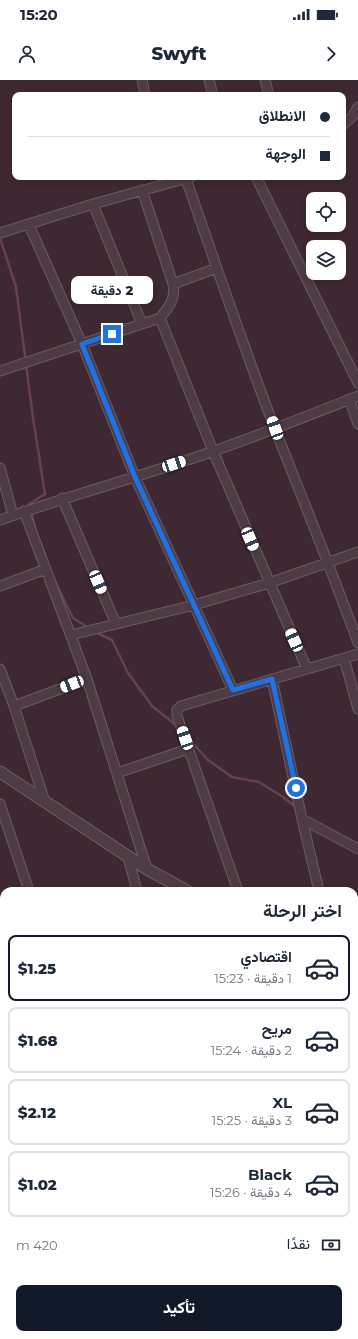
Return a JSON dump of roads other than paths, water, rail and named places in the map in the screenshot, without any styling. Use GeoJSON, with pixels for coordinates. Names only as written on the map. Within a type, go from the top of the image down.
{"type":"FeatureCollection","features":[{"type":"Feature","properties":{"kind":"street"},"geometry":{"type":"LineString","coordinates":[[142,80],[144,92]]}},
{"type":"Feature","properties":{"kind":"street"},"geometry":{"type":"LineString","coordinates":[[209,80],[212,92]]}},
{"type":"Feature","properties":{"kind":"street"},"geometry":{"type":"LineString","coordinates":[[265,80],[268,92]]}},
{"type":"Feature","properties":{"kind":"street"},"geometry":{"type":"LineString","coordinates":[[346,122],[352,117],[358,107]]}},
{"type":"Feature","properties":{"kind":"street"},"geometry":{"type":"LineString","coordinates":[[190,180],[217,268],[275,428],[329,563],[358,643]]}},
{"type":"Feature","properties":{"kind":"street"},"geometry":{"type":"LineString","coordinates":[[257,180],[358,383]]}},
{"type":"Feature","properties":{"kind":"street"},"geometry":{"type":"LineString","coordinates":[[0,233],[142,190],[163,181]]}},
{"type":"Feature","properties":{"kind":"street"},"geometry":{"type":"LineString","coordinates":[[0,371],[160,318],[170,305],[174,298],[175,292],[142,190]]}},
{"type":"Feature","properties":{"kind":"street"},"geometry":{"type":"LineString","coordinates":[[93,204],[142,324]]}},
{"type":"Feature","properties":{"kind":"street"},"geometry":{"type":"LineString","coordinates":[[29,225],[82,344],[135,477],[233,690]]}},
{"type":"Feature","properties":{"kind":"street"},"geometry":{"type":"LineString","coordinates":[[173,284],[217,268]]}},
{"type":"Feature","properties":{"kind":"street"},"geometry":{"type":"LineString","coordinates":[[160,318],[213,451],[307,669]]}},
{"type":"Feature","properties":{"kind":"street"},"geometry":{"type":"LineString","coordinates":[[0,520],[62,498],[135,477],[213,451],[358,396]]}},
{"type":"Feature","properties":{"kind":"street"},"geometry":{"type":"LineString","coordinates":[[349,399],[358,424]]}},
{"type":"Feature","properties":{"kind":"street"},"geometry":{"type":"LineString","coordinates":[[0,468],[14,515]]}},
{"type":"Feature","properties":{"kind":"street"},"geometry":{"type":"LineString","coordinates":[[62,498],[116,624]]}},
{"type":"Feature","properties":{"kind":"street"},"geometry":{"type":"LineString","coordinates":[[24,511],[87,679],[147,869]]}},
{"type":"Feature","properties":{"kind":"street"},"geometry":{"type":"LineString","coordinates":[[71,635],[194,605],[269,583],[358,552]]}},
{"type":"Feature","properties":{"kind":"street"},"geometry":{"type":"LineString","coordinates":[[0,586],[46,569]]}},
{"type":"Feature","properties":{"kind":"street"},"geometry":{"type":"LineString","coordinates":[[237,887],[177,716],[177,710],[181,706],[358,654]]}},
{"type":"Feature","properties":{"kind":"street"},"geometry":{"type":"LineString","coordinates":[[344,658],[358,709]]}},
{"type":"Feature","properties":{"kind":"street"},"geometry":{"type":"LineString","coordinates":[[0,669],[14,706],[45,802]]}},
{"type":"Feature","properties":{"kind":"street"},"geometry":{"type":"LineString","coordinates":[[14,706],[87,679]]}},
{"type":"Feature","properties":{"kind":"street"},"geometry":{"type":"LineString","coordinates":[[272,679],[318,887]]}},
{"type":"Feature","properties":{"kind":"street"},"geometry":{"type":"LineString","coordinates":[[117,773],[188,748]]}},
{"type":"Feature","properties":{"kind":"street"},"geometry":{"type":"LineString","coordinates":[[0,774],[147,869],[180,887]]}},
{"type":"Feature","properties":{"kind":"street"},"geometry":{"type":"LineString","coordinates":[[0,804],[28,887]]}},
{"type":"Feature","properties":{"kind":"street"},"geometry":{"type":"LineString","coordinates":[[302,819],[358,849]]}},
{"type":"Feature","properties":{"kind":"street"},"geometry":{"type":"LineString","coordinates":[[128,857],[136,887]]}},
{"type":"Feature","properties":{"kind":"waterway"},"geometry":{"type":"LineString","coordinates":[[0,238],[16,287],[33,418],[45,494],[29,504],[35,527]]}},
{"type":"Feature","properties":{"kind":"waterway"},"geometry":{"type":"LineString","coordinates":[[53,577],[73,618],[89,628]]}},
{"type":"Feature","properties":{"kind":"waterway"},"geometry":{"type":"LineString","coordinates":[[95,632],[112,640],[128,673],[152,706],[176,725]]}},
{"type":"Feature","properties":{"kind":"waterway"},"geometry":{"type":"LineString","coordinates":[[189,739],[208,760],[232,777],[259,782],[297,808]]}}]}
